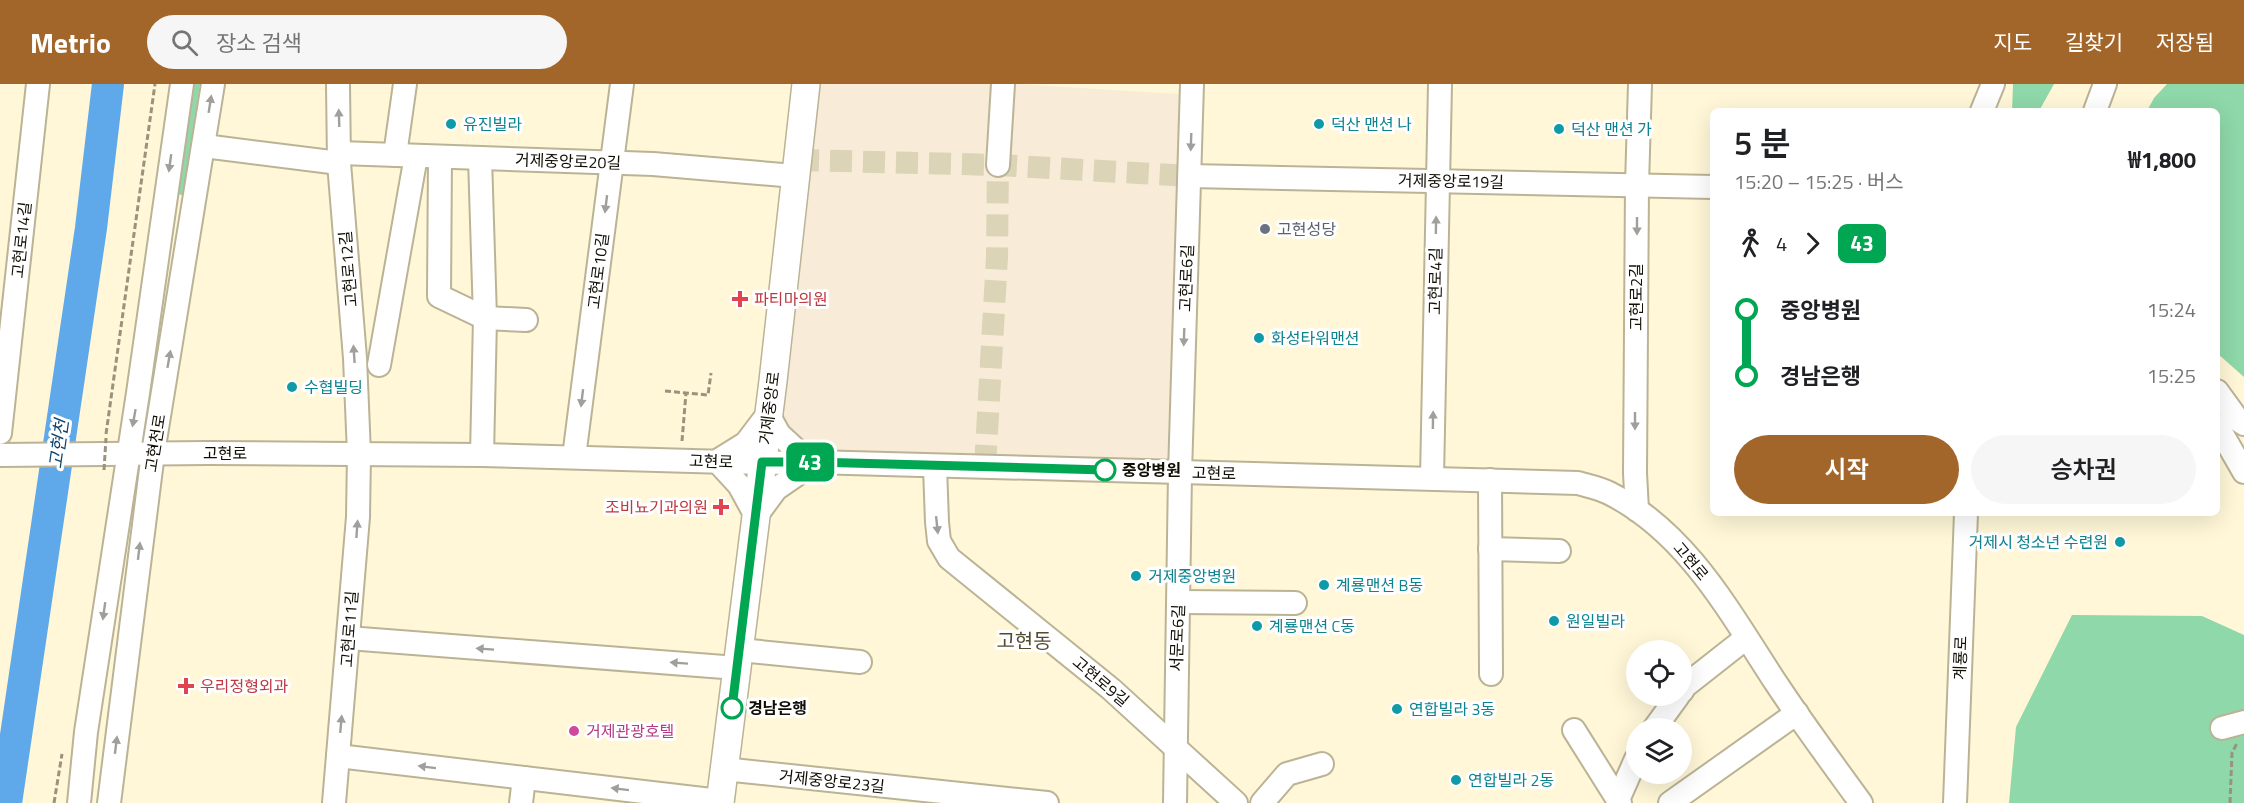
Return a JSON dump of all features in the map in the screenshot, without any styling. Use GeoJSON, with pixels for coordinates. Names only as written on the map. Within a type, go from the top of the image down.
{"type":"FeatureCollection","features":[{"type":"Feature","properties":{"kind":"main road","name":"거제중앙로"},"geometry":{"type":"LineString","coordinates":[[720,802],[739,659],[806,84]]}},
{"type":"Feature","properties":{"kind":"street","name":"고현로14길"},"geometry":{"type":"LineString","coordinates":[[0,432],[38,84]]}},
{"type":"Feature","properties":{"kind":"street","name":"고현천로"},"geometry":{"type":"LineString","coordinates":[[79,803],[86,732],[182,84]]}},
{"type":"Feature","properties":{"kind":"street","name":"고현천로"},"geometry":{"type":"LineString","coordinates":[[109,803],[153,453],[213,84]]}},
{"type":"Feature","properties":{"kind":"street","name":"고현로12길"},"geometry":{"type":"LineString","coordinates":[[338,84],[339,158],[355,358],[359,454]]}},
{"type":"Feature","properties":{"kind":"street"},"geometry":{"type":"LineString","coordinates":[[379,365],[405,156],[405,84]]}},
{"type":"Feature","properties":{"kind":"street","name":"고현로10길"},"geometry":{"type":"LineString","coordinates":[[574,457],[622,84]]}},
{"type":"Feature","properties":{"kind":"street"},"geometry":{"type":"LineString","coordinates":[[998,165],[1003,84]]}},
{"type":"Feature","properties":{"kind":"street","name":"고현로6길"},"geometry":{"type":"LineString","coordinates":[[1180,472],[1192,84]]}},
{"type":"Feature","properties":{"kind":"street","name":"고현로4길"},"geometry":{"type":"LineString","coordinates":[[1431,478],[1440,84]]}},
{"type":"Feature","properties":{"kind":"street","name":"고현로2길"},"geometry":{"type":"LineString","coordinates":[[1637,510],[1635,473],[1637,185],[1640,84]]}},
{"type":"Feature","properties":{"kind":"street"},"geometry":{"type":"LineString","coordinates":[[1981,84],[1982,108]]}},
{"type":"Feature","properties":{"kind":"street"},"geometry":{"type":"LineString","coordinates":[[1983,108],[1993,84]]}},
{"type":"Feature","properties":{"kind":"street"},"geometry":{"type":"LineString","coordinates":[[2096,108],[2105,84]]}},
{"type":"Feature","properties":{"kind":"street","name":"거제중앙로20길"},"geometry":{"type":"LineString","coordinates":[[204,146],[339,158],[405,156],[653,164],[795,176]]}},
{"type":"Feature","properties":{"kind":"street"},"geometry":{"type":"LineString","coordinates":[[440,157],[439,296],[485,318],[526,320]]}},
{"type":"Feature","properties":{"kind":"street"},"geometry":{"type":"LineString","coordinates":[[480,158],[485,318],[482,456]]}},
{"type":"Feature","properties":{"kind":"street","name":"거제중앙로19길"},"geometry":{"type":"LineString","coordinates":[[1190,176],[1710,188]]}},
{"type":"Feature","properties":{"kind":"street"},"geometry":{"type":"LineString","coordinates":[[2220,395],[2238,420],[2244,424]]}},
{"type":"Feature","properties":{"kind":"street"},"geometry":{"type":"LineString","coordinates":[[768,414],[773,426],[787,443],[812,462],[776,489],[756,516],[739,484],[717,461],[746,443],[768,414]]}},
{"type":"Feature","properties":{"kind":"street"},"geometry":{"type":"LineString","coordinates":[[2220,430],[2244,472]]}},
{"type":"Feature","properties":{"kind":"street","name":"고현로"},"geometry":{"type":"LineString","coordinates":[[0,454],[359,454],[574,457],[1578,483],[1608,492],[1637,510],[1675,542],[1700,568],[1797,713],[1861,803]]}},
{"type":"Feature","properties":{"kind":"street","name":"고현로11길"},"geometry":{"type":"LineString","coordinates":[[334,803],[358,517],[359,454]]}},
{"type":"Feature","properties":{"kind":"street","name":"고현로9길"},"geometry":{"type":"LineString","coordinates":[[935,466],[939,541],[949,558],[1111,689],[1236,803]]}},
{"type":"Feature","properties":{"kind":"street","name":"서문로6길"},"geometry":{"type":"LineString","coordinates":[[1175,803],[1180,472]]}},
{"type":"Feature","properties":{"kind":"street"},"geometry":{"type":"LineString","coordinates":[[1490,480],[1491,674]]}},
{"type":"Feature","properties":{"kind":"street","name":"계룡로"},"geometry":{"type":"LineString","coordinates":[[1955,803],[1966,516]]}},
{"type":"Feature","properties":{"kind":"street"},"geometry":{"type":"LineString","coordinates":[[1490,549],[1559,551]]}},
{"type":"Feature","properties":{"kind":"street"},"geometry":{"type":"LineString","coordinates":[[1179,602],[1295,603]]}},
{"type":"Feature","properties":{"kind":"street"},"geometry":{"type":"LineString","coordinates":[[348,638],[739,659],[860,662]]}},
{"type":"Feature","properties":{"kind":"street"},"geometry":{"type":"LineString","coordinates":[[1692,680],[1746,638]]}},
{"type":"Feature","properties":{"kind":"street"},"geometry":{"type":"LineString","coordinates":[[1670,803],[1797,713]]}},
{"type":"Feature","properties":{"kind":"street"},"geometry":{"type":"LineString","coordinates":[[1574,730],[1619,802]]}},
{"type":"Feature","properties":{"kind":"street"},"geometry":{"type":"LineString","coordinates":[[339,756],[720,802]]}},
{"type":"Feature","properties":{"kind":"street"},"geometry":{"type":"LineString","coordinates":[[1262,803],[1287,774],[1322,764]]}},
{"type":"Feature","properties":{"kind":"street","name":"거제중앙로23길"},"geometry":{"type":"LineString","coordinates":[[724,769],[881,795],[1047,803]]}},
{"type":"Feature","properties":{"kind":"street"},"geometry":{"type":"LineString","coordinates":[[521,803],[524,778]]}},
{"type":"Feature","properties":{"kind":"street"},"geometry":{"type":"LineString","coordinates":[[1946,803],[1955,780]]}},
{"type":"Feature","properties":{"kind":"street"},"geometry":{"type":"LineString","coordinates":[[1619,802],[1626,784]]}},
{"type":"Feature","properties":{"kind":"path"},"geometry":{"type":"LineString","coordinates":[[104,454],[107,417],[155,84]]}},
{"type":"Feature","properties":{"kind":"path"},"geometry":{"type":"LineString","coordinates":[[665,391],[708,395],[711,373]]}},
{"type":"Feature","properties":{"kind":"path"},"geometry":{"type":"LineString","coordinates":[[680,460],[686,393]]}},
{"type":"Feature","properties":{"kind":"path"},"geometry":{"type":"LineString","coordinates":[[2230,803],[2235,729]]}},
{"type":"Feature","properties":{"kind":"shaded area"},"geometry":{"type":"Polygon","coordinates":[[[806,84],[1017,84],[1192,95],[1180,473],[762,463],[806,84]]]}},
{"type":"Feature","properties":{"kind":"green space"},"geometry":{"type":"Polygon","coordinates":[[[192,84],[200,84],[183,195],[175,194],[192,84]]]}},
{"type":"Feature","properties":{"kind":"green space"},"geometry":{"type":"Polygon","coordinates":[[[2013,84],[2054,84],[2041,108],[2012,108],[2013,84]]]}},
{"type":"Feature","properties":{"kind":"green space"},"geometry":{"type":"Polygon","coordinates":[[[2167,84],[2244,84],[2244,377],[2220,356],[2220,108],[2149,108],[2154,98],[2167,84]]]}},
{"type":"Feature","properties":{"kind":"green space"},"geometry":{"type":"Polygon","coordinates":[[[2072,615],[2202,616],[2244,635],[2244,803],[2009,803],[2016,727],[2072,615]]]}},
{"type":"Feature","properties":{"kind":"waterway","name":"고현천"},"geometry":{"type":"LineString","coordinates":[[6,803],[91,228],[108,84]]}},
{"type":"Feature","properties":{"kind":"tunnel"},"geometry":{"type":"LineString","coordinates":[[797,160],[998,165],[1190,176]]}},
{"type":"Feature","properties":{"kind":"tunnel"},"geometry":{"type":"LineString","coordinates":[[985,467],[997,257],[998,165]]}},
{"type":"Feature","properties":{"kind":"bus line","name":"43"},"geometry":{"type":"LineString","coordinates":[[732,708],[762,462],[1105,470]]}},
{"type":"Feature","properties":{"kind":"place","name":"유진빌라"},"geometry":{"type":"Point","coordinates":[451,124]}},
{"type":"Feature","properties":{"kind":"place","name":"덕산 맨션 나"},"geometry":{"type":"Point","coordinates":[1319,124]}},
{"type":"Feature","properties":{"kind":"place","name":"덕산 맨션 가"},"geometry":{"type":"Point","coordinates":[1559,129]}},
{"type":"Feature","properties":{"kind":"place","name":"고현성당"},"geometry":{"type":"Point","coordinates":[1265,229]}},
{"type":"Feature","properties":{"kind":"place","name":"파티마의원"},"geometry":{"type":"Point","coordinates":[740,299]}},
{"type":"Feature","properties":{"kind":"place","name":"화성타워맨션"},"geometry":{"type":"Point","coordinates":[1259,338]}},
{"type":"Feature","properties":{"kind":"place","name":"수협빌딩"},"geometry":{"type":"Point","coordinates":[292,387]}},
{"type":"Feature","properties":{"kind":"place","name":"중앙병원"},"geometry":{"type":"Point","coordinates":[1105,470]}},
{"type":"Feature","properties":{"kind":"place","name":"조비뇨기과의원"},"geometry":{"type":"Point","coordinates":[721,507]}},
{"type":"Feature","properties":{"kind":"place","name":"거제시 청소년 수련원"},"geometry":{"type":"Point","coordinates":[2120,542]}},
{"type":"Feature","properties":{"kind":"place","name":"거제중앙병원"},"geometry":{"type":"Point","coordinates":[1136,576]}},
{"type":"Feature","properties":{"kind":"place","name":"계룡맨션 B동"},"geometry":{"type":"Point","coordinates":[1324,585]}},
{"type":"Feature","properties":{"kind":"place","name":"원일빌라"},"geometry":{"type":"Point","coordinates":[1554,621]}},
{"type":"Feature","properties":{"kind":"place","name":"계룡맨션 C동"},"geometry":{"type":"Point","coordinates":[1257,626]}},
{"type":"Feature","properties":{"kind":"place","name":"우리정형외과"},"geometry":{"type":"Point","coordinates":[186,686]}},
{"type":"Feature","properties":{"kind":"place","name":"경남은행"},"geometry":{"type":"Point","coordinates":[732,708]}},
{"type":"Feature","properties":{"kind":"place","name":"연합빌라 3동"},"geometry":{"type":"Point","coordinates":[1397,709]}},
{"type":"Feature","properties":{"kind":"place","name":"거제관광호텔"},"geometry":{"type":"Point","coordinates":[574,731]}},
{"type":"Feature","properties":{"kind":"place","name":"연합빌라 2동"},"geometry":{"type":"Point","coordinates":[1456,780]}},
{"type":"Feature","properties":{"kind":"district","name":"고현동"},"geometry":{"type":"Point","coordinates":[1024,641]}}]}
